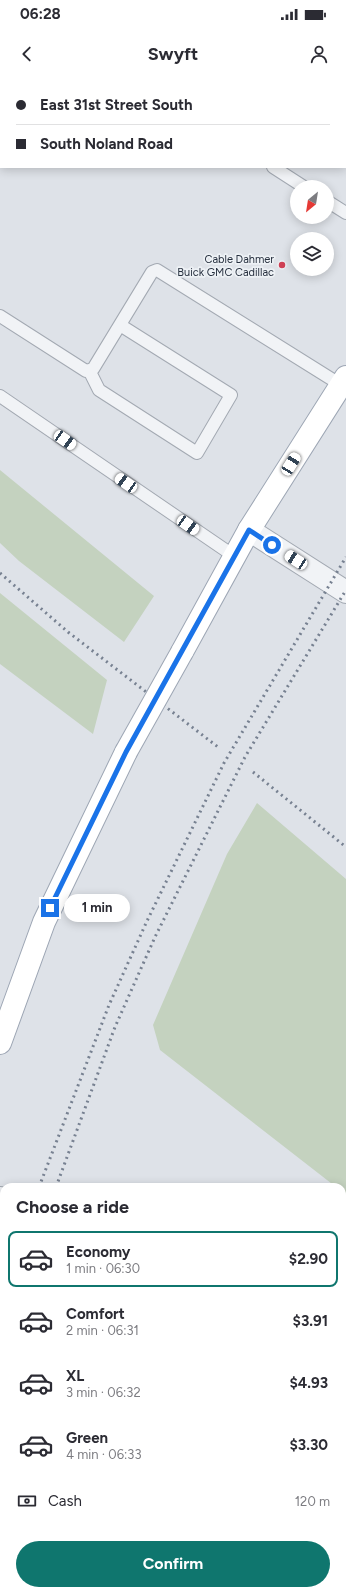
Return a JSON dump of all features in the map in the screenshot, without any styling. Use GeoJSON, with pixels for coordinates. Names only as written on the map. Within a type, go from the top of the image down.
{"type":"FeatureCollection","features":[{"type":"Feature","properties":{"kind":"main road"},"geometry":{"type":"LineString","coordinates":[[0,1043],[44,922],[126,752],[249,530],[343,381]]}},
{"type":"Feature","properties":{"kind":"street"},"geometry":{"type":"LineString","coordinates":[[249,530],[346,592]]}},
{"type":"Feature","properties":{"kind":"lane"},"geometry":{"type":"LineString","coordinates":[[275,168],[293,180]]}},
{"type":"Feature","properties":{"kind":"lane"},"geometry":{"type":"LineString","coordinates":[[334,205],[346,213]]}},
{"type":"Feature","properties":{"kind":"lane"},"geometry":{"type":"LineString","coordinates":[[0,316],[86,371],[93,369],[152,272],[157,270],[343,381]]}},
{"type":"Feature","properties":{"kind":"lane"},"geometry":{"type":"LineString","coordinates":[[89,370],[99,390],[197,453],[231,395],[120,325]]}},
{"type":"Feature","properties":{"kind":"lane"},"geometry":{"type":"LineString","coordinates":[[0,396],[234,556]]}},
{"type":"Feature","properties":{"kind":"green space"},"geometry":{"type":"Polygon","coordinates":[[[0,470],[154,596],[124,642],[19,561],[0,543],[0,470]]]}},
{"type":"Feature","properties":{"kind":"green space"},"geometry":{"type":"Polygon","coordinates":[[[0,593],[107,680],[93,734],[0,664],[0,593]]]}},
{"type":"Feature","properties":{"kind":"green space"},"geometry":{"type":"Polygon","coordinates":[[[257,803],[346,879],[346,1183],[331,1183],[160,1050],[153,1025],[227,854],[257,803]]]}},
{"type":"Feature","properties":{"kind":"railway"},"geometry":{"type":"LineString","coordinates":[[41,1183],[109,1005],[147,921],[224,763],[346,557]]}},
{"type":"Feature","properties":{"kind":"railway"},"geometry":{"type":"LineString","coordinates":[[0,573],[68,632],[218,747]]}},
{"type":"Feature","properties":{"kind":"railway"},"geometry":{"type":"LineString","coordinates":[[57,1183],[115,1027],[155,937],[245,757],[346,590]]}},
{"type":"Feature","properties":{"kind":"railway"},"geometry":{"type":"LineString","coordinates":[[253,772],[346,847]]}},
{"type":"Feature","properties":{"kind":"place","name":"Cable Dahmer Buick GMC Cadillac"},"geometry":{"type":"Point","coordinates":[282,265]}},
{"type":"Feature","properties":{"kind":"route"},"geometry":{"type":"LineString","coordinates":[[50,908],[126,752],[249,530],[272,545]]}}]}
